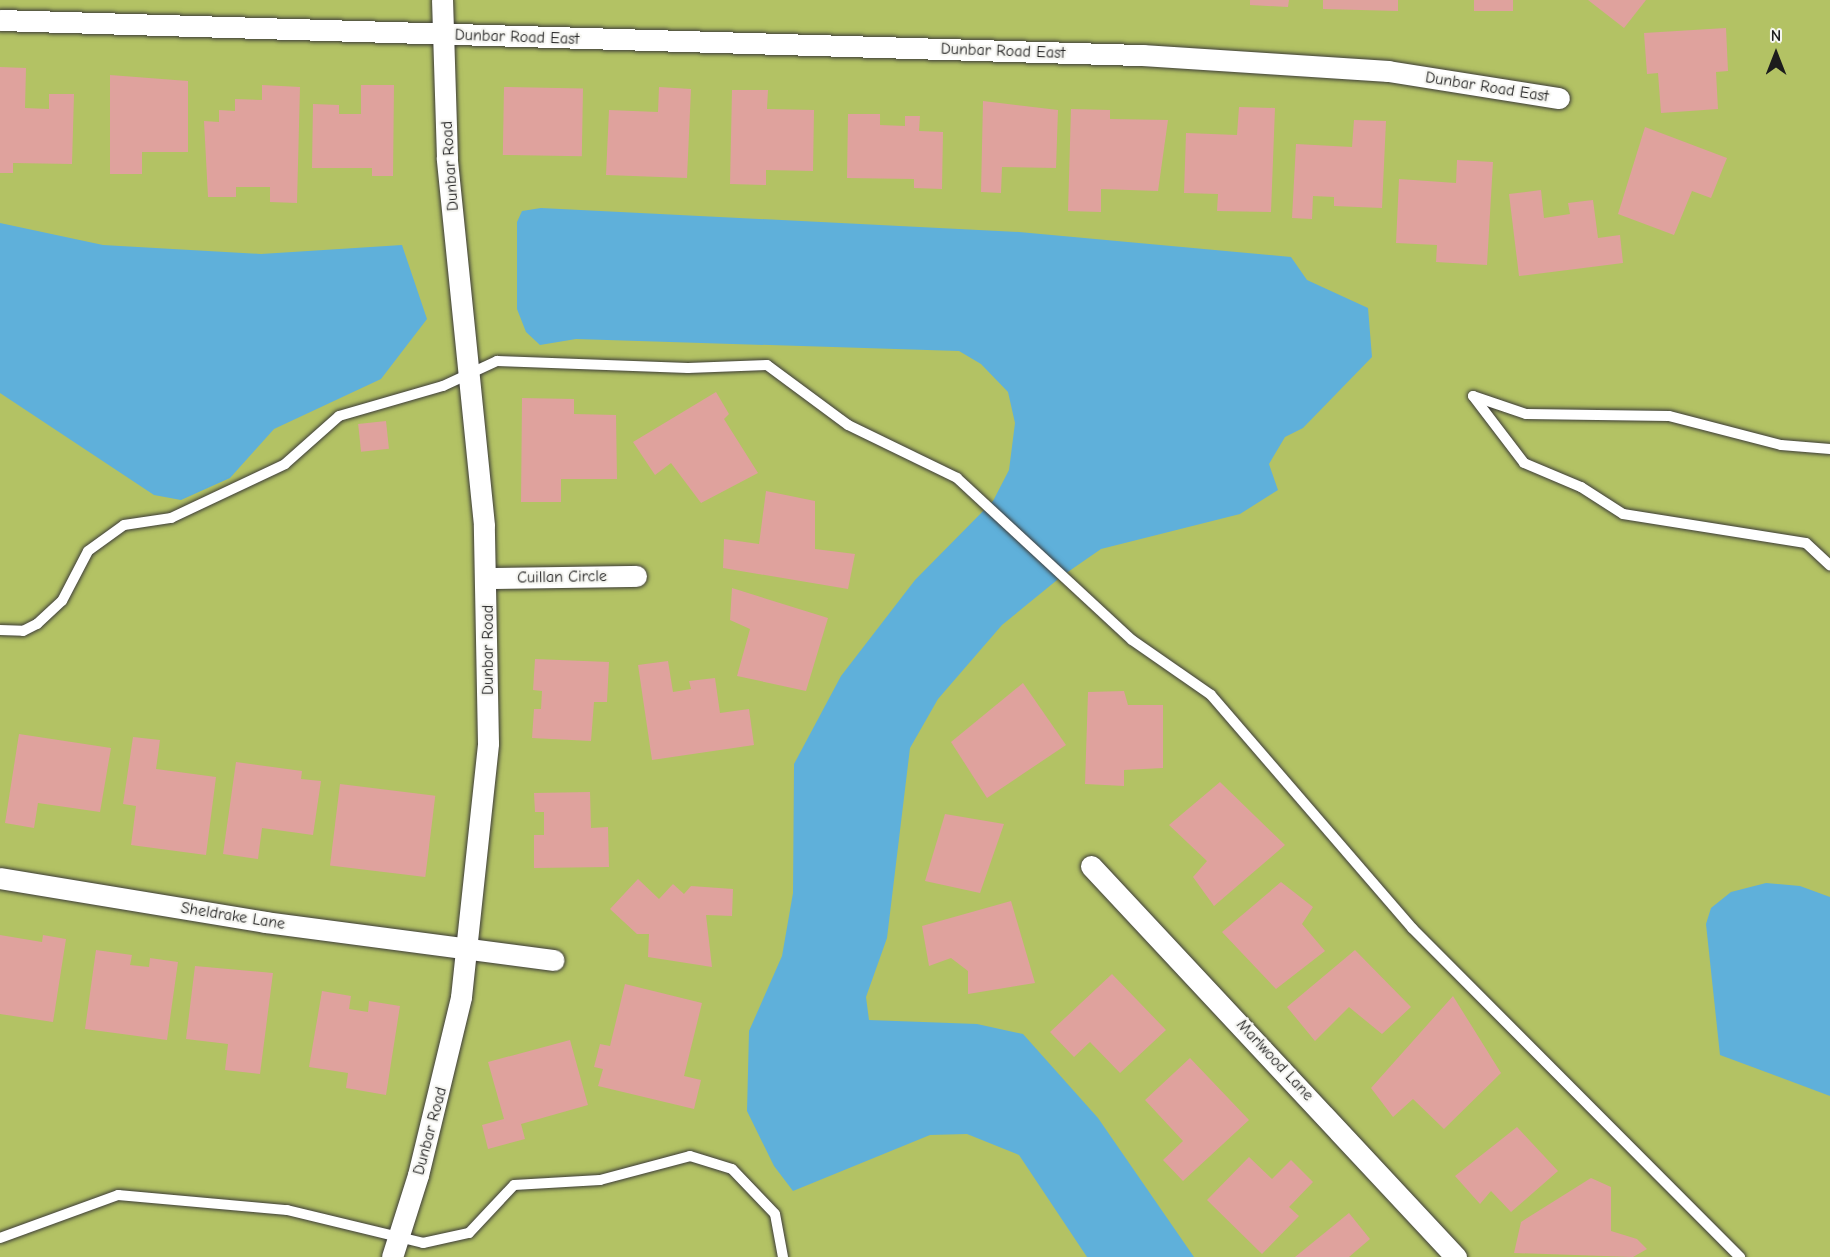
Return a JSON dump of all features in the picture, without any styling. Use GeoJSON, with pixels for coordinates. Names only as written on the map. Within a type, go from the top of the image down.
{"type":"FeatureCollection","features":[{"type":"Feature","properties":{"kind":"street","name":"Dunbar Road"},"geometry":{"type":"LineString","coordinates":[[396,1247],[449,1059],[468,947],[488,743],[487,578],[447,158],[442,0]]}},
{"type":"Feature","properties":{"kind":"street"},"geometry":{"type":"LineString","coordinates":[[0,20],[444,35]]}},
{"type":"Feature","properties":{"kind":"street","name":"Dunbar Road East"},"geometry":{"type":"LineString","coordinates":[[444,35],[1142,55],[1389,70],[1559,98]]}},
{"type":"Feature","properties":{"kind":"street","name":"Cuillan Circle"},"geometry":{"type":"LineString","coordinates":[[487,578],[636,576]]}},
{"type":"Feature","properties":{"kind":"street","name":"Marlwood Lane"},"geometry":{"type":"LineString","coordinates":[[1091,866],[1456,1257]]}},
{"type":"Feature","properties":{"kind":"street","name":"Sheldrake Lane"},"geometry":{"type":"LineString","coordinates":[[0,878],[265,922],[554,960]]}},
{"type":"Feature","properties":{"kind":"lane"},"geometry":{"type":"LineString","coordinates":[[0,630],[23,631],[37,624],[62,601],[88,551],[124,525],[171,518],[285,464],[339,416],[469,374],[498,361],[688,368],[767,365],[848,425],[970,488],[1066,582],[1132,640],[1211,695],[1412,928],[1740,1257]]}},
{"type":"Feature","properties":{"kind":"lane"},"geometry":{"type":"LineString","coordinates":[[1830,449],[1781,445],[1669,416],[1526,414],[1473,396],[1524,463],[1581,487],[1623,514],[1806,543],[1830,565]]}},
{"type":"Feature","properties":{"kind":"lane"},"geometry":{"type":"LineString","coordinates":[[0,1238],[118,1196],[287,1210],[396,1247],[469,1233],[514,1185],[600,1180],[690,1156],[732,1169],[775,1214],[783,1257]]}},
{"type":"Feature","properties":{"kind":"green space"},"geometry":{"type":"Polygon","coordinates":[[[0,0],[1830,0],[1830,1257],[0,1257],[0,0]]]}},
{"type":"Feature","properties":{"kind":"water"},"geometry":{"type":"Polygon","coordinates":[[[541,208],[1019,232],[1291,257],[1307,280],[1368,308],[1372,357],[1303,428],[1285,437],[1269,464],[1278,490],[1240,514],[1101,549],[1062,576],[1002,625],[938,699],[910,748],[887,938],[866,997],[869,1020],[977,1024],[1023,1034],[1098,1118],[1194,1257],[1087,1257],[1019,1155],[967,1134],[930,1135],[793,1191],[774,1166],[747,1111],[749,1031],[782,956],[793,893],[794,764],[841,676],[915,580],[993,501],[1009,470],[1015,423],[1008,392],[981,364],[959,351],[576,339],[540,345],[526,332],[517,309],[517,222],[522,211],[541,208]]]}},
{"type":"Feature","properties":{"kind":"water"},"geometry":{"type":"Polygon","coordinates":[[[0,223],[103,245],[261,254],[402,245],[427,319],[381,379],[274,429],[230,478],[181,500],[154,495],[0,393],[0,223]]]}},
{"type":"Feature","properties":{"kind":"water"},"geometry":{"type":"Polygon","coordinates":[[[1766,883],[1800,886],[1830,897],[1830,1096],[1720,1055],[1706,924],[1711,908],[1731,892],[1766,883]]]}},
{"type":"Feature","properties":{"kind":"building"},"geometry":{"type":"Polygon","coordinates":[[[1250,0],[1289,0],[1288,7],[1250,5],[1250,0]]]}},
{"type":"Feature","properties":{"kind":"building"},"geometry":{"type":"Polygon","coordinates":[[[1323,0],[1398,0],[1398,11],[1323,9],[1323,0]]]}},
{"type":"Feature","properties":{"kind":"building"},"geometry":{"type":"Polygon","coordinates":[[[1474,0],[1513,0],[1513,11],[1474,11],[1474,0]]]}},
{"type":"Feature","properties":{"kind":"building"},"geometry":{"type":"Polygon","coordinates":[[[1588,0],[1646,0],[1624,28],[1588,0]]]}},
{"type":"Feature","properties":{"kind":"building"},"geometry":{"type":"Polygon","coordinates":[[[1726,28],[1728,71],[1716,72],[1718,109],[1661,113],[1658,73],[1647,74],[1644,33],[1726,28]]]}},
{"type":"Feature","properties":{"kind":"building"},"geometry":{"type":"Polygon","coordinates":[[[0,67],[26,68],[25,108],[49,109],[49,94],[74,94],[72,164],[13,163],[13,173],[0,173],[0,67]]]}},
{"type":"Feature","properties":{"kind":"building"},"geometry":{"type":"Polygon","coordinates":[[[110,75],[188,81],[188,152],[142,152],[142,174],[110,174],[110,75]]]}},
{"type":"Feature","properties":{"kind":"building"},"geometry":{"type":"Polygon","coordinates":[[[262,85],[300,87],[297,203],[270,202],[270,187],[236,187],[236,197],[208,197],[204,121],[219,122],[219,110],[235,111],[235,99],[262,100],[262,85]]]}},
{"type":"Feature","properties":{"kind":"building"},"geometry":{"type":"Polygon","coordinates":[[[361,85],[394,85],[393,176],[372,176],[372,168],[312,168],[313,104],[339,105],[339,114],[361,114],[361,85]]]}},
{"type":"Feature","properties":{"kind":"building"},"geometry":{"type":"Polygon","coordinates":[[[504,87],[583,88],[582,156],[503,155],[504,87]]]}},
{"type":"Feature","properties":{"kind":"building"},"geometry":{"type":"Polygon","coordinates":[[[659,87],[691,89],[687,178],[606,175],[609,110],[658,112],[659,87]]]}},
{"type":"Feature","properties":{"kind":"building"},"geometry":{"type":"Polygon","coordinates":[[[732,90],[768,90],[767,109],[814,110],[813,171],[766,170],[766,185],[730,184],[732,90]]]}},
{"type":"Feature","properties":{"kind":"building"},"geometry":{"type":"Polygon","coordinates":[[[983,101],[1058,110],[1056,168],[1002,167],[1001,193],[981,192],[983,101]]]}},
{"type":"Feature","properties":{"kind":"building"},"geometry":{"type":"Polygon","coordinates":[[[1239,107],[1275,108],[1271,212],[1217,211],[1218,194],[1184,193],[1186,133],[1237,135],[1239,107]]]}},
{"type":"Feature","properties":{"kind":"building"},"geometry":{"type":"Polygon","coordinates":[[[1071,109],[1110,110],[1110,119],[1168,120],[1158,191],[1101,189],[1101,212],[1068,211],[1071,109]]]}},
{"type":"Feature","properties":{"kind":"building"},"geometry":{"type":"Polygon","coordinates":[[[848,114],[880,114],[880,125],[905,126],[905,116],[920,116],[919,131],[943,132],[942,189],[914,188],[914,179],[847,178],[848,114]]]}},
{"type":"Feature","properties":{"kind":"building"},"geometry":{"type":"Polygon","coordinates":[[[1354,120],[1386,121],[1382,208],[1334,206],[1334,197],[1313,196],[1312,219],[1292,218],[1296,144],[1352,147],[1354,120]]]}},
{"type":"Feature","properties":{"kind":"building"},"geometry":{"type":"Polygon","coordinates":[[[1645,127],[1727,158],[1711,198],[1692,191],[1674,235],[1618,214],[1645,127]]]}},
{"type":"Feature","properties":{"kind":"building"},"geometry":{"type":"Polygon","coordinates":[[[1457,160],[1493,162],[1487,265],[1436,262],[1437,245],[1396,243],[1399,179],[1456,183],[1457,160]]]}},
{"type":"Feature","properties":{"kind":"building"},"geometry":{"type":"Polygon","coordinates":[[[1541,190],[1544,218],[1570,214],[1568,203],[1593,200],[1598,238],[1620,235],[1623,263],[1519,276],[1509,194],[1541,190]]]}},
{"type":"Feature","properties":{"kind":"building"},"geometry":{"type":"Polygon","coordinates":[[[716,392],[729,414],[724,419],[758,473],[701,503],[671,463],[655,475],[633,442],[716,392]]]}},
{"type":"Feature","properties":{"kind":"building"},"geometry":{"type":"Polygon","coordinates":[[[522,398],[574,399],[574,414],[616,415],[617,479],[561,479],[561,502],[521,502],[522,398]]]}},
{"type":"Feature","properties":{"kind":"building"},"geometry":{"type":"Polygon","coordinates":[[[386,421],[389,449],[361,452],[358,424],[386,421]]]}},
{"type":"Feature","properties":{"kind":"building"},"geometry":{"type":"Polygon","coordinates":[[[766,491],[815,501],[815,549],[855,554],[848,589],[723,568],[724,539],[759,544],[766,491]]]}},
{"type":"Feature","properties":{"kind":"building"},"geometry":{"type":"Polygon","coordinates":[[[732,588],[828,618],[806,691],[737,676],[750,629],[730,620],[732,588]]]}},
{"type":"Feature","properties":{"kind":"building"},"geometry":{"type":"Polygon","coordinates":[[[535,659],[609,662],[607,702],[594,702],[591,741],[532,738],[534,709],[541,709],[542,691],[533,690],[535,659]]]}},
{"type":"Feature","properties":{"kind":"building"},"geometry":{"type":"Polygon","coordinates":[[[668,661],[673,692],[691,689],[689,681],[715,678],[720,713],[749,709],[754,745],[652,760],[638,665],[668,661]]]}},
{"type":"Feature","properties":{"kind":"building"},"geometry":{"type":"Polygon","coordinates":[[[1023,683],[1066,745],[987,798],[951,742],[1023,683]]]}},
{"type":"Feature","properties":{"kind":"building"},"geometry":{"type":"Polygon","coordinates":[[[1124,691],[1128,705],[1163,705],[1163,768],[1124,770],[1124,786],[1085,784],[1088,692],[1124,691]]]}},
{"type":"Feature","properties":{"kind":"building"},"geometry":{"type":"Polygon","coordinates":[[[19,734],[111,748],[100,812],[38,803],[34,828],[5,823],[19,734]]]}},
{"type":"Feature","properties":{"kind":"building"},"geometry":{"type":"Polygon","coordinates":[[[133,737],[160,740],[156,769],[216,777],[206,855],[131,845],[136,806],[123,804],[133,737]]]}},
{"type":"Feature","properties":{"kind":"building"},"geometry":{"type":"Polygon","coordinates":[[[236,762],[302,771],[301,779],[321,781],[313,835],[262,828],[258,859],[223,854],[236,762]]]}},
{"type":"Feature","properties":{"kind":"building"},"geometry":{"type":"Polygon","coordinates":[[[1220,782],[1285,845],[1214,906],[1193,877],[1207,861],[1169,825],[1220,782]]]}},
{"type":"Feature","properties":{"kind":"building"},"geometry":{"type":"Polygon","coordinates":[[[340,784],[435,796],[425,877],[330,865],[340,784]]]}},
{"type":"Feature","properties":{"kind":"building"},"geometry":{"type":"Polygon","coordinates":[[[590,792],[591,828],[608,827],[609,867],[534,868],[534,835],[544,835],[544,812],[535,812],[534,793],[590,792]]]}},
{"type":"Feature","properties":{"kind":"building"},"geometry":{"type":"Polygon","coordinates":[[[945,814],[1004,824],[980,893],[925,881],[945,814]]]}},
{"type":"Feature","properties":{"kind":"building"},"geometry":{"type":"Polygon","coordinates":[[[638,879],[659,899],[673,884],[684,894],[691,886],[733,889],[732,916],[706,915],[712,967],[648,957],[649,934],[637,934],[610,909],[638,879]]]}},
{"type":"Feature","properties":{"kind":"building"},"geometry":{"type":"Polygon","coordinates":[[[1281,882],[1313,907],[1302,924],[1325,951],[1276,989],[1222,932],[1281,882]]]}},
{"type":"Feature","properties":{"kind":"building"},"geometry":{"type":"Polygon","coordinates":[[[1011,901],[1035,983],[968,994],[968,971],[951,958],[929,966],[922,926],[1011,901]]]}},
{"type":"Feature","properties":{"kind":"building"},"geometry":{"type":"Polygon","coordinates":[[[0,935],[42,942],[43,935],[66,939],[53,1022],[0,1014],[0,935]]]}},
{"type":"Feature","properties":{"kind":"building"},"geometry":{"type":"Polygon","coordinates":[[[96,950],[132,955],[130,965],[149,967],[150,958],[178,962],[167,1040],[85,1029],[96,950]]]}},
{"type":"Feature","properties":{"kind":"building"},"geometry":{"type":"Polygon","coordinates":[[[1355,950],[1411,1007],[1382,1034],[1349,1007],[1315,1041],[1287,1007],[1355,950]]]}},
{"type":"Feature","properties":{"kind":"building"},"geometry":{"type":"Polygon","coordinates":[[[195,966],[273,973],[260,1074],[225,1070],[228,1044],[186,1039],[195,966]]]}},
{"type":"Feature","properties":{"kind":"building"},"geometry":{"type":"Polygon","coordinates":[[[1112,974],[1166,1030],[1120,1073],[1090,1042],[1074,1057],[1050,1032],[1112,974]]]}},
{"type":"Feature","properties":{"kind":"building"},"geometry":{"type":"Polygon","coordinates":[[[625,984],[702,1003],[684,1076],[701,1080],[694,1109],[598,1086],[603,1069],[594,1067],[600,1044],[610,1046],[625,984]]]}},
{"type":"Feature","properties":{"kind":"building"},"geometry":{"type":"Polygon","coordinates":[[[322,991],[351,996],[349,1009],[368,1012],[369,1001],[400,1006],[386,1095],[346,1088],[348,1073],[309,1067],[322,991]]]}},
{"type":"Feature","properties":{"kind":"building"},"geometry":{"type":"Polygon","coordinates":[[[1453,996],[1501,1073],[1444,1129],[1413,1099],[1393,1117],[1371,1088],[1453,996]]]}},
{"type":"Feature","properties":{"kind":"building"},"geometry":{"type":"Polygon","coordinates":[[[570,1040],[588,1105],[521,1124],[525,1139],[488,1149],[482,1125],[504,1119],[488,1062],[570,1040]]]}},
{"type":"Feature","properties":{"kind":"building"},"geometry":{"type":"Polygon","coordinates":[[[1190,1058],[1249,1120],[1183,1181],[1163,1160],[1183,1141],[1145,1100],[1190,1058]]]}},
{"type":"Feature","properties":{"kind":"building"},"geometry":{"type":"Polygon","coordinates":[[[1517,1127],[1558,1171],[1511,1212],[1491,1191],[1480,1204],[1455,1176],[1517,1127]]]}},
{"type":"Feature","properties":{"kind":"building"},"geometry":{"type":"Polygon","coordinates":[[[1249,1157],[1272,1179],[1291,1160],[1313,1182],[1289,1207],[1299,1216],[1262,1254],[1207,1200],[1249,1157]]]}},
{"type":"Feature","properties":{"kind":"building"},"geometry":{"type":"Polygon","coordinates":[[[1591,1178],[1611,1187],[1611,1231],[1637,1239],[1647,1249],[1633,1257],[1514,1253],[1521,1222],[1591,1178]]]}},
{"type":"Feature","properties":{"kind":"building"},"geometry":{"type":"Polygon","coordinates":[[[1349,1213],[1370,1239],[1349,1257],[1295,1257],[1349,1213]]]}}]}
